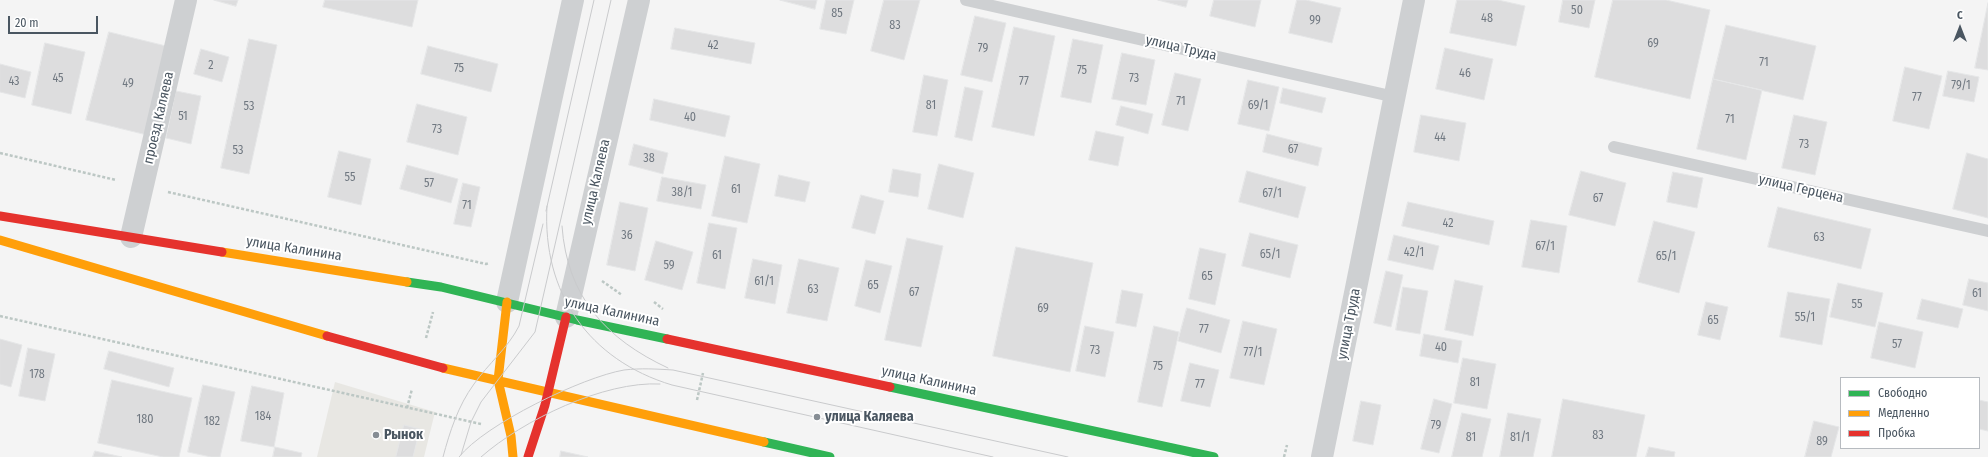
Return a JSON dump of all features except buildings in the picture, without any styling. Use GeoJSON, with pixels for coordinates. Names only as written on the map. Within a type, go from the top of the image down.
{"type":"FeatureCollection","features":[{"type":"Feature","properties":{"kind":"main road","name":"улица Калинина"},"geometry":{"type":"LineString","coordinates":[[0,216],[441,287],[566,317],[1214,457]]}},
{"type":"Feature","properties":{"kind":"main road"},"geometry":{"type":"LineString","coordinates":[[0,240],[419,363],[830,457]]}},
{"type":"Feature","properties":{"kind":"main road"},"geometry":{"type":"LineString","coordinates":[[507,302],[498,380],[513,457]]}},
{"type":"Feature","properties":{"kind":"main road","name":"улица Каляева"},"geometry":{"type":"LineString","coordinates":[[528,457],[536,437],[548,393],[566,317]]}},
{"type":"Feature","properties":{"kind":"street","name":"проезд Каляева"},"geometry":{"type":"LineString","coordinates":[[131,237],[186,0]]}},
{"type":"Feature","properties":{"kind":"street"},"geometry":{"type":"LineString","coordinates":[[507,302],[573,0]]}},
{"type":"Feature","properties":{"kind":"street","name":"улица Каляева"},"geometry":{"type":"LineString","coordinates":[[566,317],[639,0]]}},
{"type":"Feature","properties":{"kind":"street","name":"улица Труда"},"geometry":{"type":"LineString","coordinates":[[1322,457],[1414,0]]}},
{"type":"Feature","properties":{"kind":"lane","name":"улица Труда"},"geometry":{"type":"LineString","coordinates":[[966,0],[1395,97]]}},
{"type":"Feature","properties":{"kind":"lane","name":"улица Герцена"},"geometry":{"type":"LineString","coordinates":[[1614,147],[1988,232]]}},
{"type":"Feature","properties":{"kind":"path"},"geometry":{"type":"LineString","coordinates":[[0,153],[486,264],[518,250]]}},
{"type":"Feature","properties":{"kind":"path"},"geometry":{"type":"LineString","coordinates":[[407,408],[441,287],[448,256]]}},
{"type":"Feature","properties":{"kind":"path"},"geometry":{"type":"LineString","coordinates":[[577,264],[622,295]]}},
{"type":"Feature","properties":{"kind":"path"},"geometry":{"type":"LineString","coordinates":[[0,316],[509,431]]}},
{"type":"Feature","properties":{"kind":"path"},"geometry":{"type":"LineString","coordinates":[[1284,457],[1287,445]]}},
{"type":"Feature","properties":{"kind":"shaded area","name":"Рынок"},"geometry":{"type":"Polygon","coordinates":[[[335,382],[435,412],[424,457],[317,457],[335,382]]]}},
{"type":"Feature","properties":{"kind":"tram line"},"geometry":{"type":"LineString","coordinates":[[546,211],[594,0]]}},
{"type":"Feature","properties":{"kind":"tram line"},"geometry":{"type":"LineString","coordinates":[[461,455],[471,422],[481,402],[535,332],[611,0]]}},
{"type":"Feature","properties":{"kind":"tram line"},"geometry":{"type":"LineString","coordinates":[[547,206],[548,238],[553,267],[562,294],[576,319],[595,340],[617,359],[643,374],[672,385],[993,457]]}},
{"type":"Feature","properties":{"kind":"tram line"},"geometry":{"type":"LineString","coordinates":[[443,457],[455,419],[468,392],[504,349],[519,326],[543,224]]}},
{"type":"Feature","properties":{"kind":"tram line"},"geometry":{"type":"LineString","coordinates":[[562,226],[565,251],[572,274],[581,294],[594,313],[626,344],[668,368]]}},
{"type":"Feature","properties":{"kind":"tram line"},"geometry":{"type":"LineString","coordinates":[[459,457],[472,444],[490,430],[536,404],[561,392],[606,374],[624,370],[643,369],[673,370],[1068,457]]}},
{"type":"Feature","properties":{"kind":"tram line"},"geometry":{"type":"LineString","coordinates":[[481,457],[498,443],[519,430],[541,417],[565,406],[590,396],[614,389],[638,385],[660,384]]}},
{"type":"Feature","properties":{"kind":"traffic: fast"},"geometry":{"type":"LineString","coordinates":[[407,282],[441,287],[577,320],[667,339]]}},
{"type":"Feature","properties":{"kind":"traffic: fast"},"geometry":{"type":"LineString","coordinates":[[890,387],[1214,457]]}},
{"type":"Feature","properties":{"kind":"traffic: fast"},"geometry":{"type":"LineString","coordinates":[[764,442],[830,457]]}},
{"type":"Feature","properties":{"kind":"traffic: slow"},"geometry":{"type":"LineString","coordinates":[[0,240],[327,336]]}},
{"type":"Feature","properties":{"kind":"traffic: slow"},"geometry":{"type":"LineString","coordinates":[[222,252],[407,282]]}},
{"type":"Feature","properties":{"kind":"traffic: slow"},"geometry":{"type":"LineString","coordinates":[[507,302],[498,380],[511,436],[513,457]]}},
{"type":"Feature","properties":{"kind":"traffic: slow"},"geometry":{"type":"LineString","coordinates":[[443,368],[764,442]]}},
{"type":"Feature","properties":{"kind":"traffic: jam"},"geometry":{"type":"LineString","coordinates":[[0,216],[222,252]]}},
{"type":"Feature","properties":{"kind":"traffic: jam"},"geometry":{"type":"LineString","coordinates":[[528,457],[545,405],[566,317]]}},
{"type":"Feature","properties":{"kind":"traffic: jam"},"geometry":{"type":"LineString","coordinates":[[327,336],[443,368]]}},
{"type":"Feature","properties":{"kind":"traffic: jam"},"geometry":{"type":"LineString","coordinates":[[667,339],[890,387]]}},
{"type":"Feature","properties":{"kind":"place","name":"улица Каляева"},"geometry":{"type":"Point","coordinates":[817,417]}},
{"type":"Feature","properties":{"kind":"place","name":"Рынок"},"geometry":{"type":"Point","coordinates":[376,435]}}]}
